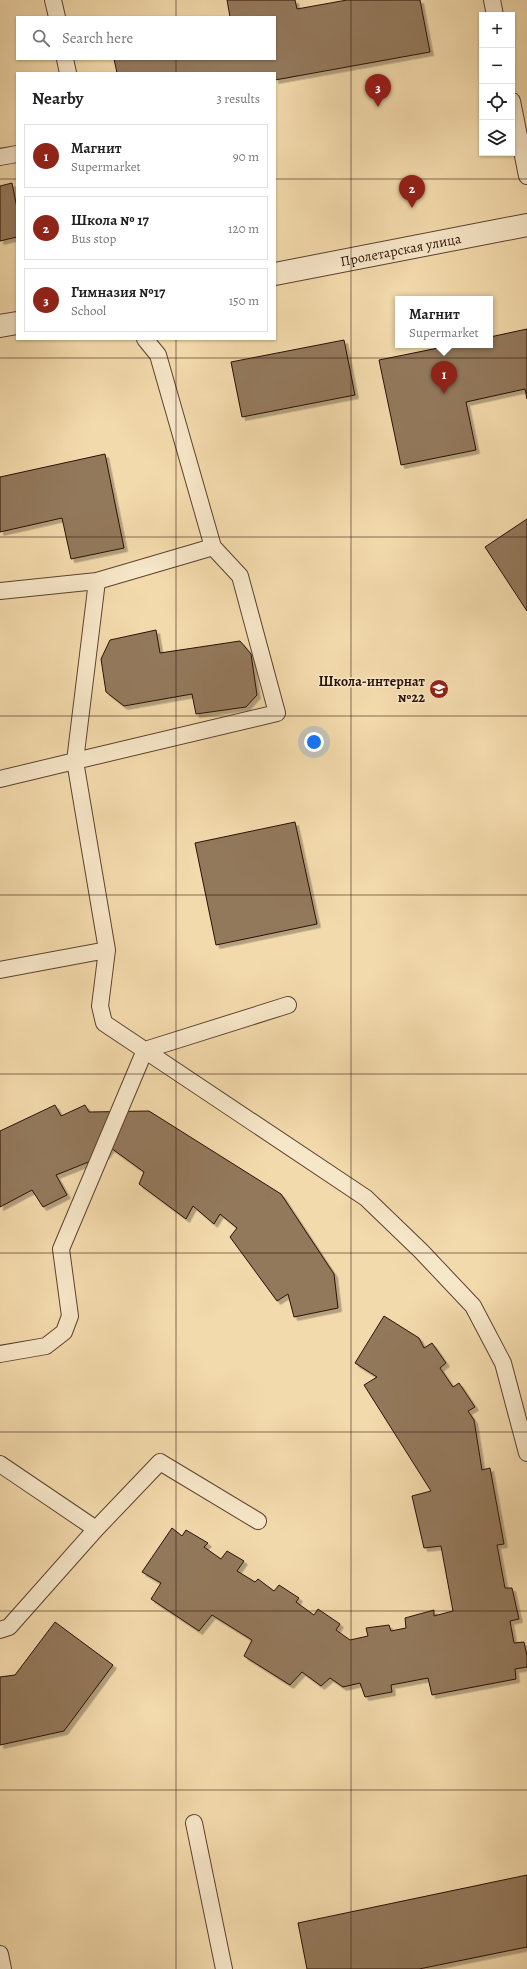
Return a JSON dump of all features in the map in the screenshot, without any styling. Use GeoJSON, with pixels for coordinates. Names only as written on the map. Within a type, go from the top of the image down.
{"type":"FeatureCollection","features":[{"type":"Feature","properties":{"kind":"street","name":"Пролетарская улица"},"geometry":{"type":"LineString","coordinates":[[276,274],[527,225]]}},
{"type":"Feature","properties":{"kind":"street"},"geometry":{"type":"LineString","coordinates":[[0,326],[16,323]]}},
{"type":"Feature","properties":{"kind":"lane"},"geometry":{"type":"LineString","coordinates":[[53,0],[57,16]]}},
{"type":"Feature","properties":{"kind":"lane"},"geometry":{"type":"LineString","coordinates":[[492,0],[494,12]]}},
{"type":"Feature","properties":{"kind":"lane"},"geometry":{"type":"LineString","coordinates":[[65,60],[68,72]]}},
{"type":"Feature","properties":{"kind":"lane"},"geometry":{"type":"LineString","coordinates":[[515,116],[527,176]]}},
{"type":"Feature","properties":{"kind":"lane"},"geometry":{"type":"LineString","coordinates":[[0,157],[16,154]]}},
{"type":"Feature","properties":{"kind":"lane"},"geometry":{"type":"LineString","coordinates":[[0,779],[277,713],[240,576],[213,548],[158,355],[146,340]]}},
{"type":"Feature","properties":{"kind":"lane"},"geometry":{"type":"LineString","coordinates":[[0,591],[97,581],[213,548]]}},
{"type":"Feature","properties":{"kind":"lane"},"geometry":{"type":"LineString","coordinates":[[97,581],[75,761],[107,950],[100,1006],[104,1023],[366,1198],[421,1251],[473,1306],[503,1363],[527,1453]]}},
{"type":"Feature","properties":{"kind":"lane"},"geometry":{"type":"LineString","coordinates":[[0,970],[107,950]]}},
{"type":"Feature","properties":{"kind":"lane"},"geometry":{"type":"LineString","coordinates":[[0,1354],[46,1346],[64,1332],[70,1316],[60,1249],[144,1050],[288,1005]]}},
{"type":"Feature","properties":{"kind":"lane"},"geometry":{"type":"LineString","coordinates":[[0,1630],[9,1627],[96,1529],[160,1462],[258,1521]]}},
{"type":"Feature","properties":{"kind":"lane"},"geometry":{"type":"LineString","coordinates":[[0,1464],[96,1529]]}},
{"type":"Feature","properties":{"kind":"lane"},"geometry":{"type":"LineString","coordinates":[[194,1823],[224,1969]]}},
{"type":"Feature","properties":{"kind":"lane"},"geometry":{"type":"LineString","coordinates":[[0,1954],[3,1969]]}},
{"type":"Feature","properties":{"kind":"building"},"geometry":{"type":"Polygon","coordinates":[[[227,0],[295,0],[297,9],[347,0],[420,0],[430,52],[276,80],[276,72],[117,72],[114,60],[276,60],[276,16],[230,16],[227,0]]]}},
{"type":"Feature","properties":{"kind":"building"},"geometry":{"type":"Polygon","coordinates":[[[12,183],[16,203],[16,237],[0,241],[0,186],[12,183]]]}},
{"type":"Feature","properties":{"kind":"building"},"geometry":{"type":"Polygon","coordinates":[[[527,329],[527,399],[525,389],[466,402],[476,450],[401,465],[379,360],[438,348],[493,348],[493,336],[527,329]]]}},
{"type":"Feature","properties":{"kind":"building"},"geometry":{"type":"Polygon","coordinates":[[[344,340],[355,395],[242,417],[231,362],[344,340]]]}},
{"type":"Feature","properties":{"kind":"building"},"geometry":{"type":"Polygon","coordinates":[[[105,454],[124,548],[71,559],[62,518],[0,532],[0,477],[105,454]]]}},
{"type":"Feature","properties":{"kind":"building"},"geometry":{"type":"Polygon","coordinates":[[[527,519],[527,611],[485,547],[527,519]]]}},
{"type":"Feature","properties":{"kind":"building"},"geometry":{"type":"Polygon","coordinates":[[[156,630],[160,653],[240,641],[251,654],[257,695],[246,707],[196,714],[192,694],[124,706],[106,692],[101,659],[110,640],[156,630]]]}},
{"type":"Feature","properties":{"kind":"building"},"geometry":{"type":"Polygon","coordinates":[[[295,822],[317,924],[216,945],[195,843],[295,822]]]}},
{"type":"Feature","properties":{"kind":"building"},"geometry":{"type":"Polygon","coordinates":[[[55,1105],[61,1116],[85,1105],[89,1112],[149,1111],[281,1194],[334,1274],[338,1308],[294,1317],[288,1294],[277,1301],[230,1237],[237,1228],[220,1214],[214,1224],[193,1206],[186,1219],[139,1184],[144,1172],[111,1148],[106,1155],[56,1175],[67,1195],[43,1207],[32,1190],[0,1207],[0,1131],[55,1105]]]}},
{"type":"Feature","properties":{"kind":"building"},"geometry":{"type":"Polygon","coordinates":[[[384,1316],[419,1338],[424,1348],[432,1343],[446,1363],[440,1368],[453,1387],[459,1383],[475,1407],[468,1411],[474,1420],[482,1470],[490,1468],[504,1544],[497,1545],[505,1588],[512,1588],[519,1619],[510,1621],[514,1643],[524,1642],[527,1656],[527,1667],[515,1669],[516,1679],[432,1695],[428,1678],[391,1685],[392,1692],[365,1697],[360,1683],[343,1687],[330,1678],[321,1686],[302,1672],[290,1685],[244,1656],[252,1640],[212,1615],[199,1631],[151,1599],[161,1583],[142,1572],[172,1528],[182,1536],[186,1530],[208,1543],[204,1547],[221,1559],[227,1551],[244,1561],[237,1571],[255,1582],[258,1579],[274,1591],[279,1585],[299,1598],[296,1602],[314,1615],[318,1609],[340,1624],[336,1630],[350,1640],[368,1636],[366,1628],[389,1625],[391,1631],[406,1628],[405,1618],[434,1610],[434,1616],[453,1611],[441,1546],[424,1548],[412,1496],[431,1491],[364,1385],[377,1377],[355,1363],[384,1316]]]}},
{"type":"Feature","properties":{"kind":"building"},"geometry":{"type":"Polygon","coordinates":[[[55,1622],[113,1665],[64,1731],[0,1745],[0,1677],[15,1675],[55,1622]]]}},
{"type":"Feature","properties":{"kind":"building"},"geometry":{"type":"Polygon","coordinates":[[[527,1875],[527,1947],[419,1969],[307,1969],[298,1923],[527,1875]]]}},
{"type":"Feature","properties":{"kind":"place","name":"Гимназия №17"},"geometry":{"type":"Point","coordinates":[378,107]}},
{"type":"Feature","properties":{"kind":"place","name":"Школа № 17"},"geometry":{"type":"Point","coordinates":[412,208]}},
{"type":"Feature","properties":{"kind":"place","name":"Магнит"},"geometry":{"type":"Point","coordinates":[444,394]}},
{"type":"Feature","properties":{"kind":"place","name":"Школа-интернат №22"},"geometry":{"type":"Point","coordinates":[439,689]}}]}
